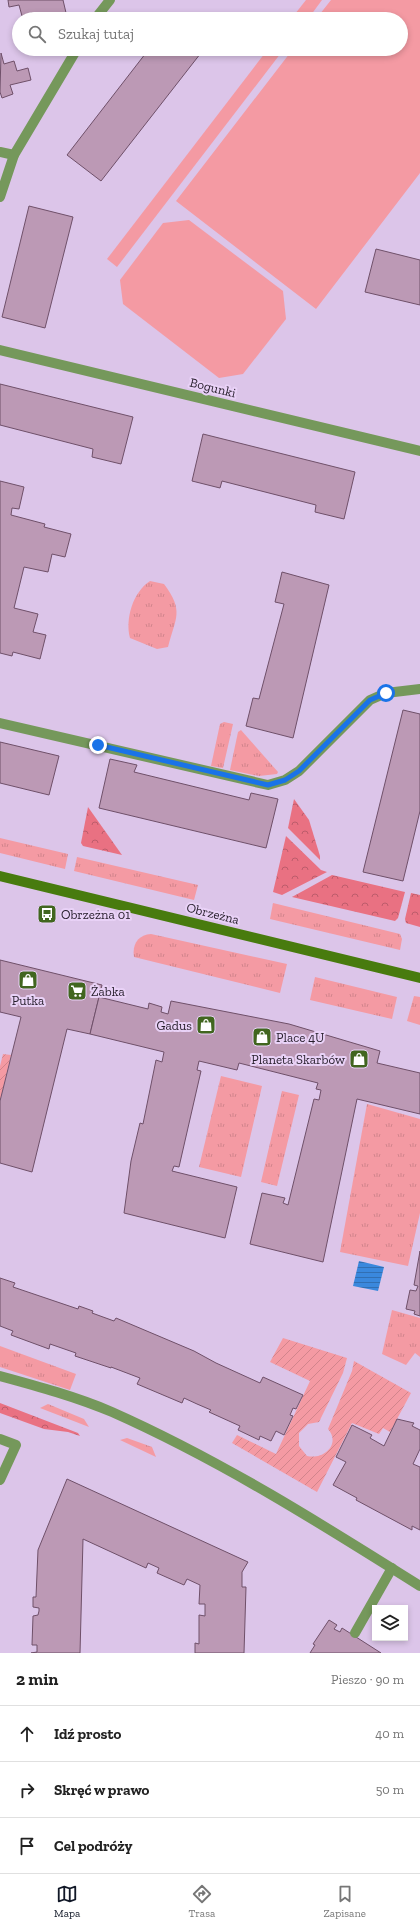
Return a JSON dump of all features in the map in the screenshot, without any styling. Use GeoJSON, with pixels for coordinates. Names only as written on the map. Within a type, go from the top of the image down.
{"type":"FeatureCollection","features":[{"type":"Feature","properties":{"kind":"street"},"geometry":{"type":"LineString","coordinates":[[101,12],[110,0]]}},
{"type":"Feature","properties":{"kind":"street"},"geometry":{"type":"LineString","coordinates":[[0,197],[14,155],[73,56]]}},
{"type":"Feature","properties":{"kind":"street"},"geometry":{"type":"LineString","coordinates":[[0,152],[14,155]]}},
{"type":"Feature","properties":{"kind":"street","name":"Bogunki"},"geometry":{"type":"LineString","coordinates":[[0,350],[420,451]]}},
{"type":"Feature","properties":{"kind":"street"},"geometry":{"type":"LineString","coordinates":[[0,723],[268,785],[285,780],[299,771],[370,700],[386,693],[420,689]]}},
{"type":"Feature","properties":{"kind":"street","name":"Obrzeżna"},"geometry":{"type":"LineString","coordinates":[[0,876],[420,978]]}},
{"type":"Feature","properties":{"kind":"street"},"geometry":{"type":"LineString","coordinates":[[0,1376],[111,1412],[208,1458],[297,1509],[420,1586]]}},
{"type":"Feature","properties":{"kind":"street"},"geometry":{"type":"LineString","coordinates":[[0,1439],[16,1445],[0,1480]]}},
{"type":"Feature","properties":{"kind":"street"},"geometry":{"type":"LineString","coordinates":[[355,1633],[392,1568]]}},
{"type":"Feature","properties":{"kind":"green space"},"geometry":{"type":"Polygon","coordinates":[[[306,0],[322,0],[313,12],[297,12],[306,0]]]}},
{"type":"Feature","properties":{"kind":"green space"},"geometry":{"type":"Polygon","coordinates":[[[331,0],[420,0],[420,173],[316,309],[176,201],[288,56],[408,56],[408,12],[322,12],[331,0]]]}},
{"type":"Feature","properties":{"kind":"green space"},"geometry":{"type":"Polygon","coordinates":[[[263,56],[279,56],[117,267],[107,259],[263,56]]]}},
{"type":"Feature","properties":{"kind":"green space"},"geometry":{"type":"Polygon","coordinates":[[[189,220],[283,291],[286,319],[243,374],[219,378],[123,304],[120,280],[163,223],[189,220]]]}},
{"type":"Feature","properties":{"kind":"green space"},"geometry":{"type":"Polygon","coordinates":[[[150,581],[164,584],[174,601],[176,608],[176,621],[168,647],[157,649],[130,638],[129,623],[132,606],[139,592],[150,581]]]}},
{"type":"Feature","properties":{"kind":"green space"},"geometry":{"type":"Polygon","coordinates":[[[224,722],[233,724],[223,768],[211,766],[220,724],[224,722]]]}},
{"type":"Feature","properties":{"kind":"green space"},"geometry":{"type":"Polygon","coordinates":[[[241,730],[278,772],[277,774],[259,776],[230,770],[238,732],[241,730]]]}},
{"type":"Feature","properties":{"kind":"green space"},"geometry":{"type":"Polygon","coordinates":[[[294,799],[309,820],[320,860],[288,828],[294,799]]]}},
{"type":"Feature","properties":{"kind":"green space"},"geometry":{"type":"Polygon","coordinates":[[[88,807],[122,855],[83,846],[81,843],[88,807]]]}},
{"type":"Feature","properties":{"kind":"green space"},"geometry":{"type":"Polygon","coordinates":[[[286,836],[321,870],[327,872],[282,895],[273,892],[286,836]]]}},
{"type":"Feature","properties":{"kind":"green space"},"geometry":{"type":"Polygon","coordinates":[[[0,838],[68,854],[65,869],[0,853],[0,838]]]}},
{"type":"Feature","properties":{"kind":"green space"},"geometry":{"type":"Polygon","coordinates":[[[77,857],[198,885],[194,900],[74,871],[77,857]]]}},
{"type":"Feature","properties":{"kind":"green space"},"geometry":{"type":"Polygon","coordinates":[[[332,875],[405,892],[398,918],[395,921],[292,897],[332,875]]]}},
{"type":"Feature","properties":{"kind":"green space"},"geometry":{"type":"Polygon","coordinates":[[[411,893],[420,895],[420,927],[406,923],[405,919],[411,893]]]}},
{"type":"Feature","properties":{"kind":"green space"},"geometry":{"type":"Polygon","coordinates":[[[273,903],[400,934],[402,939],[400,950],[270,919],[273,903]]]}},
{"type":"Feature","properties":{"kind":"green space"},"geometry":{"type":"Polygon","coordinates":[[[151,934],[287,964],[280,993],[134,957],[135,944],[139,938],[151,934]]]}},
{"type":"Feature","properties":{"kind":"green space"},"geometry":{"type":"Polygon","coordinates":[[[315,977],[397,997],[392,1019],[310,1000],[315,977]]]}},
{"type":"Feature","properties":{"kind":"green space"},"geometry":{"type":"Polygon","coordinates":[[[414,996],[420,997],[420,1025],[407,1021],[414,996]]]}},
{"type":"Feature","properties":{"kind":"green space"},"geometry":{"type":"Polygon","coordinates":[[[3,1054],[11,1055],[0,1101],[0,1066],[3,1054]]]}},
{"type":"Feature","properties":{"kind":"green space"},"geometry":{"type":"Polygon","coordinates":[[[221,1076],[262,1086],[241,1177],[199,1167],[221,1076]]]}},
{"type":"Feature","properties":{"kind":"green space"},"geometry":{"type":"Polygon","coordinates":[[[282,1091],[299,1095],[277,1186],[261,1182],[282,1091]]]}},
{"type":"Feature","properties":{"kind":"green space"},"geometry":{"type":"Polygon","coordinates":[[[367,1104],[420,1119],[420,1213],[408,1266],[340,1252],[367,1104]]]}},
{"type":"Feature","properties":{"kind":"green space"},"geometry":{"type":"Polygon","coordinates":[[[392,1310],[420,1318],[420,1357],[415,1353],[406,1365],[382,1354],[392,1310]]]}},
{"type":"Feature","properties":{"kind":"green space"},"geometry":{"type":"Polygon","coordinates":[[[283,1338],[347,1358],[343,1373],[319,1422],[308,1424],[299,1433],[299,1446],[307,1456],[319,1456],[329,1450],[332,1445],[332,1435],[328,1429],[352,1371],[354,1361],[411,1393],[390,1432],[383,1428],[379,1434],[352,1423],[317,1492],[232,1443],[237,1435],[276,1454],[310,1381],[270,1362],[283,1338]]]}},
{"type":"Feature","properties":{"kind":"green space"},"geometry":{"type":"Polygon","coordinates":[[[0,1346],[76,1374],[70,1390],[0,1367],[0,1346]]]}},
{"type":"Feature","properties":{"kind":"green space"},"geometry":{"type":"Polygon","coordinates":[[[0,1403],[78,1433],[80,1436],[68,1432],[44,1429],[0,1413],[0,1403]]]}},
{"type":"Feature","properties":{"kind":"green space"},"geometry":{"type":"Polygon","coordinates":[[[48,1404],[84,1419],[89,1427],[40,1408],[48,1404]]]}},
{"type":"Feature","properties":{"kind":"green space"},"geometry":{"type":"Polygon","coordinates":[[[127,1438],[152,1447],[156,1457],[120,1440],[127,1438]]]}},
{"type":"Feature","properties":{"kind":"water"},"geometry":{"type":"Polygon","coordinates":[[[359,1261],[384,1267],[378,1291],[353,1286],[359,1261]]]}},
{"type":"Feature","properties":{"kind":"building"},"geometry":{"type":"Polygon","coordinates":[[[8,0],[63,0],[66,12],[21,12],[19,5],[9,7],[8,0]]]}},
{"type":"Feature","properties":{"kind":"building"},"geometry":{"type":"Polygon","coordinates":[[[1,53],[4,64],[14,61],[17,71],[28,68],[31,80],[10,85],[13,94],[2,98],[0,92],[1,53]]]}},
{"type":"Feature","properties":{"kind":"building"},"geometry":{"type":"Polygon","coordinates":[[[144,56],[199,56],[101,181],[67,155],[144,56]]]}},
{"type":"Feature","properties":{"kind":"building"},"geometry":{"type":"Polygon","coordinates":[[[29,206],[73,217],[45,328],[2,317],[29,206]]]}},
{"type":"Feature","properties":{"kind":"building"},"geometry":{"type":"Polygon","coordinates":[[[376,249],[420,260],[420,305],[365,292],[376,249]]]}},
{"type":"Feature","properties":{"kind":"building"},"geometry":{"type":"Polygon","coordinates":[[[0,384],[133,417],[121,464],[92,457],[93,449],[0,425],[0,384]]]}},
{"type":"Feature","properties":{"kind":"building"},"geometry":{"type":"Polygon","coordinates":[[[203,434],[355,472],[344,519],[315,512],[316,505],[222,481],[220,488],[192,481],[203,434]]]}},
{"type":"Feature","properties":{"kind":"building"},"geometry":{"type":"Polygon","coordinates":[[[0,481],[24,487],[19,509],[12,508],[11,515],[45,524],[44,527],[71,534],[65,557],[52,554],[48,572],[24,567],[14,608],[38,614],[33,632],[46,635],[40,659],[13,652],[12,656],[0,653],[0,481]]]}},
{"type":"Feature","properties":{"kind":"building"},"geometry":{"type":"Polygon","coordinates":[[[282,572],[329,585],[293,738],[246,726],[253,698],[259,699],[284,604],[275,602],[282,572]]]}},
{"type":"Feature","properties":{"kind":"building"},"geometry":{"type":"Polygon","coordinates":[[[403,710],[420,714],[420,811],[403,881],[363,872],[403,710]]]}},
{"type":"Feature","properties":{"kind":"building"},"geometry":{"type":"Polygon","coordinates":[[[0,742],[59,756],[49,795],[0,783],[0,742]]]}},
{"type":"Feature","properties":{"kind":"building"},"geometry":{"type":"Polygon","coordinates":[[[110,759],[137,765],[134,772],[249,800],[251,793],[278,799],[266,848],[99,808],[110,759]]]}},
{"type":"Feature","properties":{"kind":"building"},"geometry":{"type":"Polygon","coordinates":[[[0,960],[102,985],[90,1034],[67,1029],[32,1172],[0,1163],[0,1101],[21,1017],[0,1012],[0,960]]]}},
{"type":"Feature","properties":{"kind":"building"},"geometry":{"type":"Polygon","coordinates":[[[99,997],[148,1009],[149,1003],[162,1007],[161,1012],[168,1014],[171,1001],[289,1024],[380,1051],[377,1063],[420,1073],[420,1114],[357,1099],[323,1262],[250,1244],[262,1193],[285,1198],[283,1203],[288,1205],[314,1099],[319,1100],[321,1090],[316,1089],[318,1083],[239,1063],[237,1070],[199,1061],[197,1070],[201,1071],[179,1167],[174,1166],[172,1171],[237,1187],[225,1238],[124,1213],[131,1161],[140,1123],[143,1124],[156,1060],[162,1062],[164,1052],[90,1034],[99,997]]]}},
{"type":"Feature","properties":{"kind":"building"},"geometry":{"type":"Polygon","coordinates":[[[420,1251],[420,1316],[414,1314],[415,1311],[406,1309],[410,1290],[416,1291],[418,1286],[414,1285],[420,1251]]]}},
{"type":"Feature","properties":{"kind":"building"},"geometry":{"type":"Polygon","coordinates":[[[0,1278],[15,1283],[13,1287],[78,1309],[79,1306],[93,1311],[92,1313],[114,1321],[116,1318],[194,1351],[260,1383],[263,1377],[303,1395],[296,1409],[293,1408],[290,1415],[293,1416],[284,1435],[276,1431],[271,1441],[260,1436],[259,1440],[238,1430],[240,1426],[209,1412],[211,1410],[184,1398],[182,1403],[137,1384],[140,1378],[75,1356],[76,1353],[50,1344],[49,1349],[11,1335],[13,1331],[0,1326],[0,1278]]]}},
{"type":"Feature","properties":{"kind":"building"},"geometry":{"type":"Polygon","coordinates":[[[397,1419],[414,1423],[412,1426],[420,1430],[420,1449],[413,1464],[420,1467],[420,1530],[412,1526],[412,1530],[356,1500],[357,1498],[333,1485],[346,1462],[336,1457],[352,1425],[372,1435],[370,1438],[384,1446],[397,1419]]]}},
{"type":"Feature","properties":{"kind":"building"},"geometry":{"type":"Polygon","coordinates":[[[67,1479],[248,1562],[242,1572],[242,1587],[246,1587],[244,1653],[195,1653],[195,1643],[199,1644],[199,1615],[205,1616],[205,1604],[199,1604],[200,1585],[187,1579],[184,1585],[157,1573],[159,1568],[148,1563],[146,1568],[83,1539],[80,1653],[31,1653],[37,1652],[37,1645],[32,1645],[33,1616],[38,1615],[39,1611],[39,1608],[33,1607],[33,1597],[36,1597],[38,1550],[67,1479]]]}},
{"type":"Feature","properties":{"kind":"building"},"geometry":{"type":"Polygon","coordinates":[[[329,1620],[337,1625],[334,1629],[340,1632],[342,1628],[381,1653],[310,1653],[315,1645],[313,1644],[329,1620]]]}},
{"type":"Feature","properties":{"kind":"place","name":"Obrzeżna 01"},"geometry":{"type":"Point","coordinates":[47,914]}},
{"type":"Feature","properties":{"kind":"place","name":"Putka"},"geometry":{"type":"Point","coordinates":[28,980]}},
{"type":"Feature","properties":{"kind":"place","name":"Żabka"},"geometry":{"type":"Point","coordinates":[77,991]}},
{"type":"Feature","properties":{"kind":"place","name":"Gadus"},"geometry":{"type":"Point","coordinates":[206,1025]}},
{"type":"Feature","properties":{"kind":"place","name":"Place 4U"},"geometry":{"type":"Point","coordinates":[262,1037]}},
{"type":"Feature","properties":{"kind":"place","name":"Planeta Skarbów"},"geometry":{"type":"Point","coordinates":[359,1059]}},
{"type":"Feature","properties":{"kind":"route"},"geometry":{"type":"LineString","coordinates":[[98,745],[268,785],[285,780],[299,771],[370,700],[386,693]]}}]}
